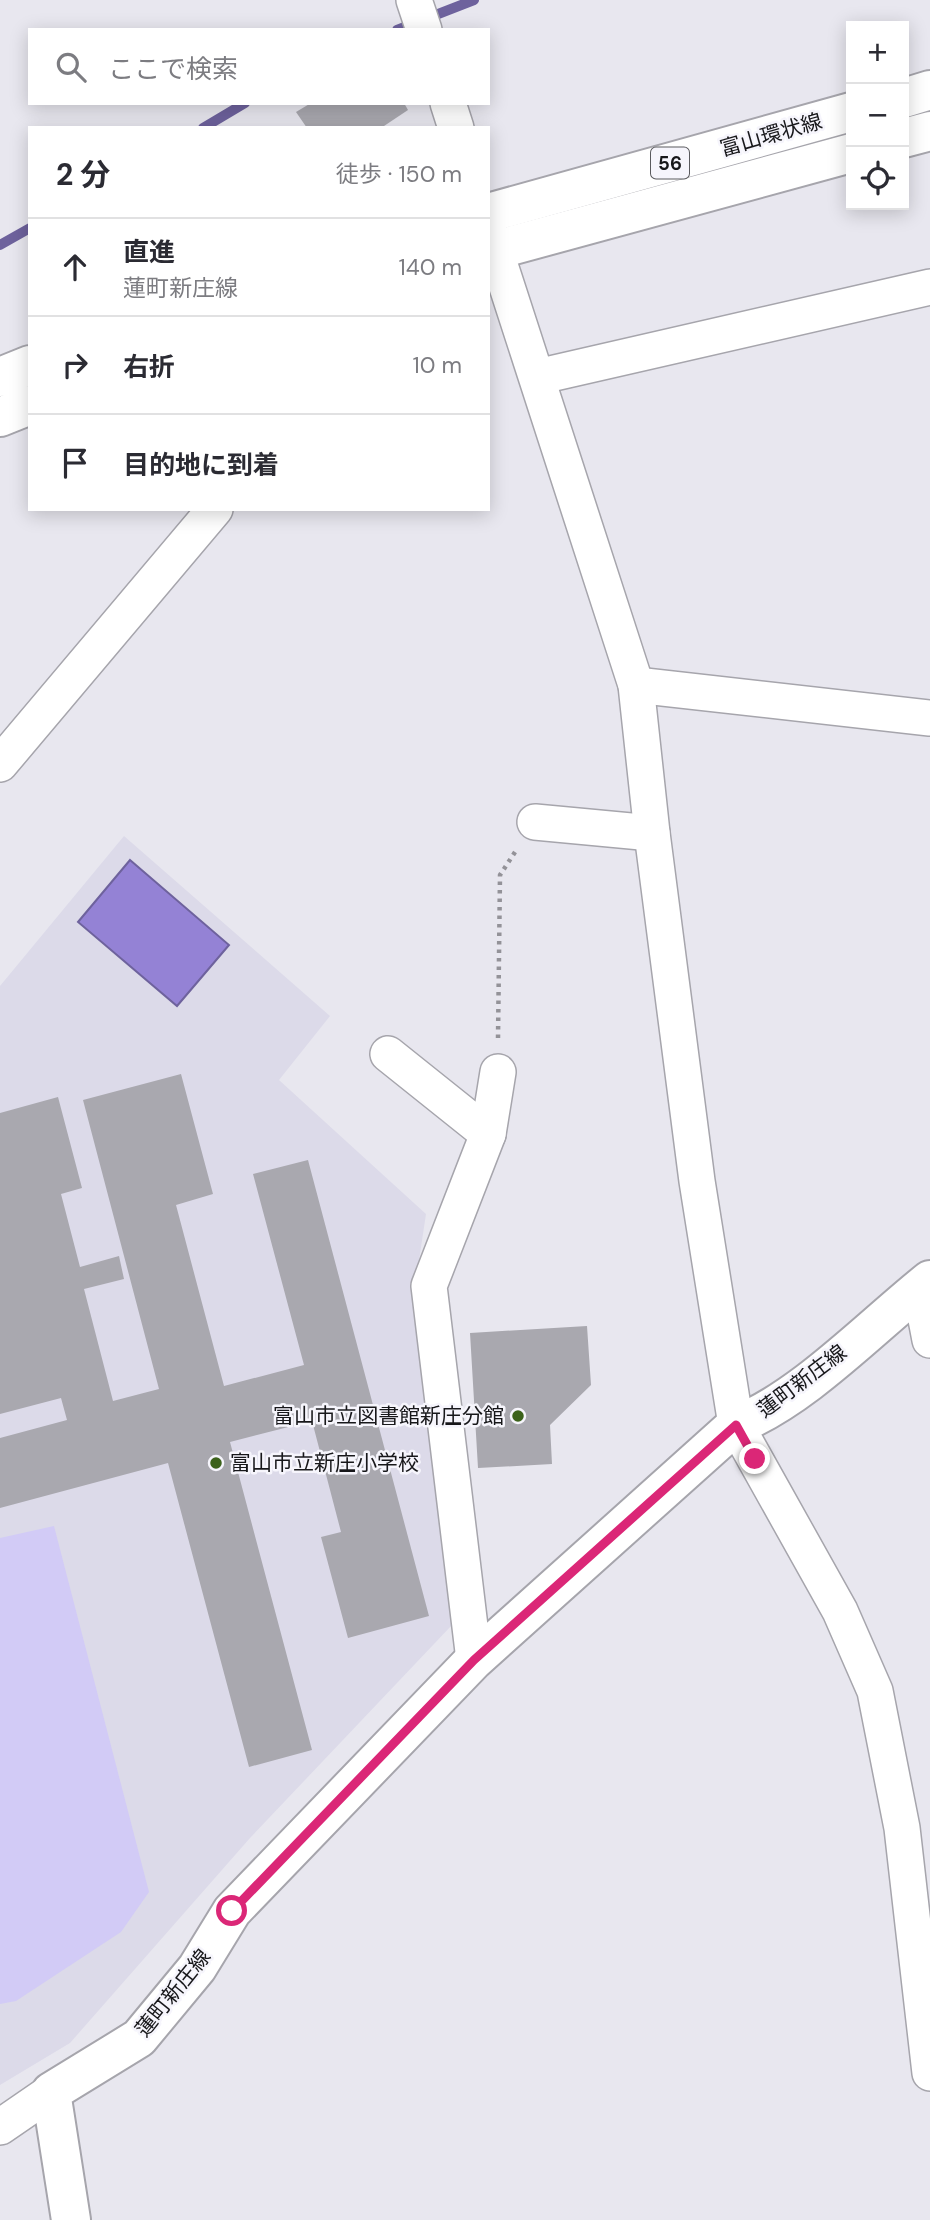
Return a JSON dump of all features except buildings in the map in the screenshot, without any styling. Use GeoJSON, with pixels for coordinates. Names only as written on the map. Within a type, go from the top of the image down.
{"type":"FeatureCollection","features":[{"type":"Feature","properties":{"kind":"main road"},"geometry":{"type":"LineString","coordinates":[[909,96],[930,90]]}},
{"type":"Feature","properties":{"kind":"main road","name":"富山環状線"},"geometry":{"type":"LineString","coordinates":[[490,212],[846,113]]}},
{"type":"Feature","properties":{"kind":"main road"},"geometry":{"type":"LineString","coordinates":[[909,137],[930,131]]}},
{"type":"Feature","properties":{"kind":"main road","name":"富山環状線"},"geometry":{"type":"LineString","coordinates":[[491,243],[846,154]]}},
{"type":"Feature","properties":{"kind":"main road"},"geometry":{"type":"LineString","coordinates":[[0,377],[28,366]]}},
{"type":"Feature","properties":{"kind":"main road"},"geometry":{"type":"LineString","coordinates":[[0,418],[28,406]]}},
{"type":"Feature","properties":{"kind":"main road","name":"蓮町新庄線"},"geometry":{"type":"LineString","coordinates":[[51,2092],[139,2038],[197,1968],[232,1911],[474,1660],[736,1425],[763,1415],[793,1394],[925,1284]]}},
{"type":"Feature","properties":{"kind":"main road"},"geometry":{"type":"LineString","coordinates":[[51,2092],[71,2220]]}},
{"type":"Feature","properties":{"kind":"street"},"geometry":{"type":"LineString","coordinates":[[415,0],[423,28]]}},
{"type":"Feature","properties":{"kind":"street"},"geometry":{"type":"LineString","coordinates":[[449,105],[455,126]]}},
{"type":"Feature","properties":{"kind":"street"},"geometry":{"type":"LineString","coordinates":[[491,243],[636,685],[652,833],[697,1181],[736,1425],[840,1611],[876,1691],[902,1828],[930,2073]]}},
{"type":"Feature","properties":{"kind":"street"},"geometry":{"type":"LineString","coordinates":[[537,377],[930,287]]}},
{"type":"Feature","properties":{"kind":"street"},"geometry":{"type":"LineString","coordinates":[[0,764],[213,511]]}},
{"type":"Feature","properties":{"kind":"street"},"geometry":{"type":"LineString","coordinates":[[636,685],[930,718]]}},
{"type":"Feature","properties":{"kind":"street"},"geometry":{"type":"LineString","coordinates":[[535,822],[652,833]]}},
{"type":"Feature","properties":{"kind":"street"},"geometry":{"type":"LineString","coordinates":[[388,1054],[488,1134]]}},
{"type":"Feature","properties":{"kind":"street"},"geometry":{"type":"LineString","coordinates":[[474,1660],[429,1286],[488,1134],[498,1072]]}},
{"type":"Feature","properties":{"kind":"street"},"geometry":{"type":"LineString","coordinates":[[925,1284],[930,1340]]}},
{"type":"Feature","properties":{"kind":"street"},"geometry":{"type":"LineString","coordinates":[[0,2127],[51,2092]]}},
{"type":"Feature","properties":{"kind":"path"},"geometry":{"type":"LineString","coordinates":[[498,1072],[500,874],[535,822]]}},
{"type":"Feature","properties":{"kind":"shaded area","name":"富山市立新庄小学校"},"geometry":{"type":"Polygon","coordinates":[[[124,836],[330,1016],[279,1080],[426,1214],[413,1300],[452,1625],[250,1838],[70,2043],[0,2085],[0,986],[124,836]]]}},
{"type":"Feature","properties":{"kind":"shaded area"},"geometry":{"type":"Polygon","coordinates":[[[130,860],[229,945],[177,1006],[78,922],[130,860]]]}},
{"type":"Feature","properties":{"kind":"shaded area"},"geometry":{"type":"Polygon","coordinates":[[[54,1526],[149,1892],[121,1932],[16,2001],[0,2004],[0,1538],[54,1526]]]}},
{"type":"Feature","properties":{"kind":"waterway"},"geometry":{"type":"LineString","coordinates":[[402,28],[474,0]]}},
{"type":"Feature","properties":{"kind":"waterway"},"geometry":{"type":"LineString","coordinates":[[206,126],[242,105]]}},
{"type":"Feature","properties":{"kind":"waterway"},"geometry":{"type":"LineString","coordinates":[[0,245],[28,229]]}},
{"type":"Feature","properties":{"kind":"place","name":"富山市立図書館新庄分館"},"geometry":{"type":"Point","coordinates":[518,1416]}},
{"type":"Feature","properties":{"kind":"place","name":"富山市立新庄小学校"},"geometry":{"type":"Point","coordinates":[216,1463]}},
{"type":"Feature","properties":{"kind":"route"},"geometry":{"type":"LineString","coordinates":[[232,1911],[474,1660],[736,1425],[755,1459]]}}]}
